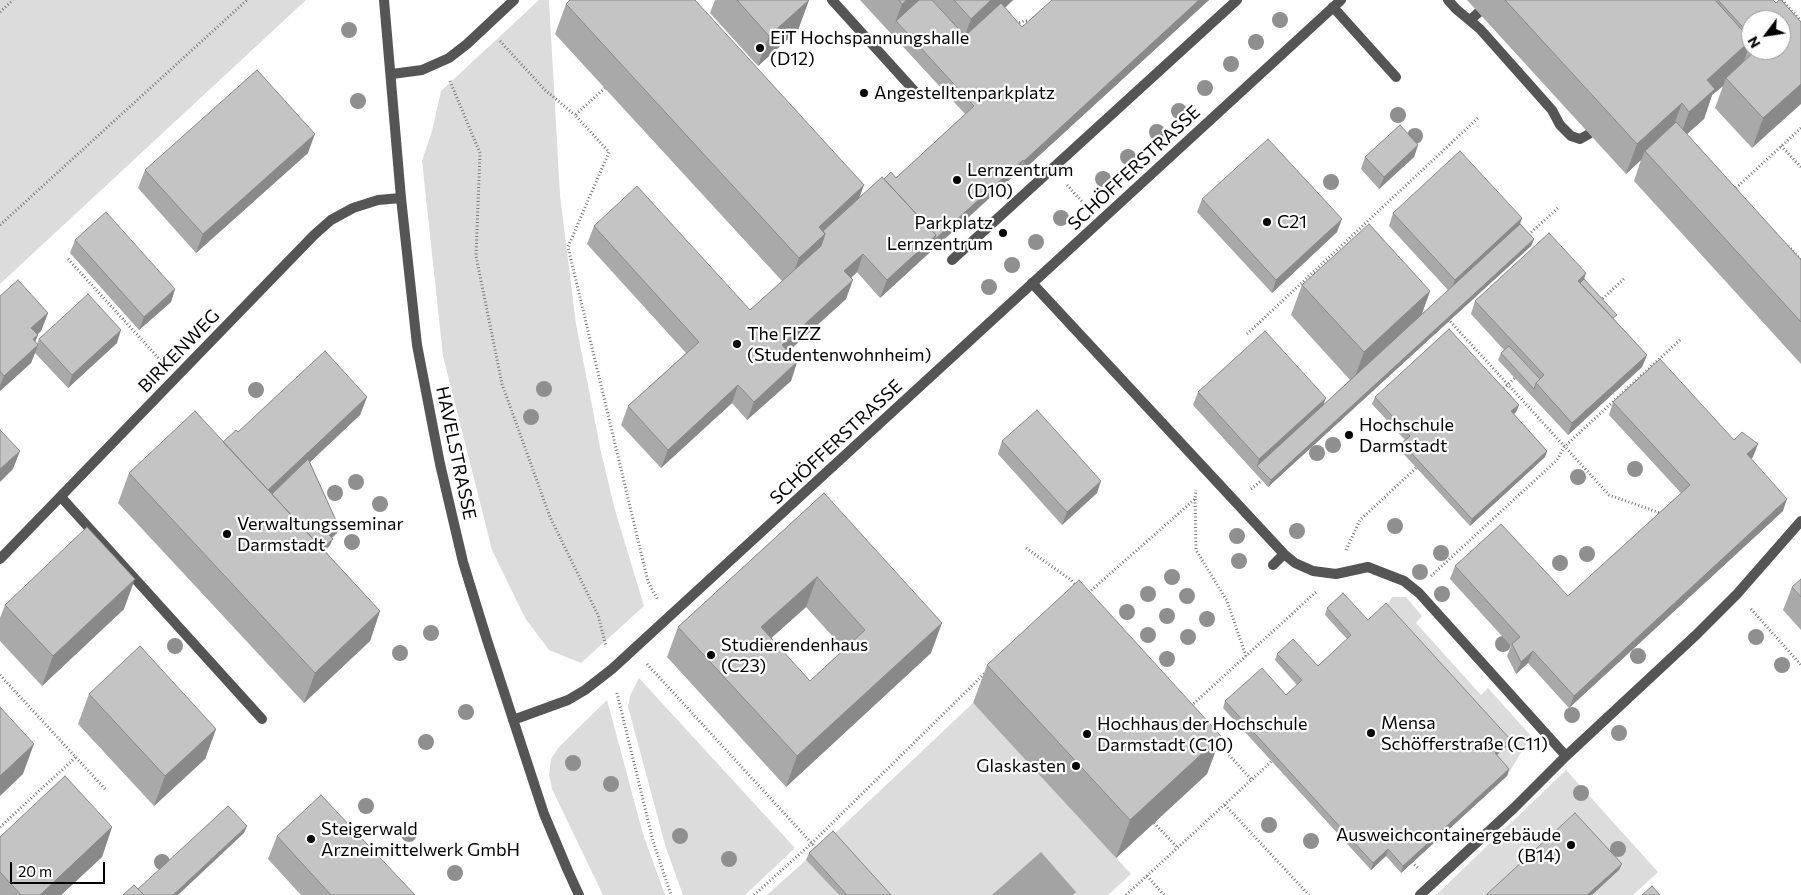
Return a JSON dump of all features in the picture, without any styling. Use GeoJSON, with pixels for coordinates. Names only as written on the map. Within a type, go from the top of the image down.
{"type":"FeatureCollection","features":[{"type":"Feature","properties":{"kind":"street","name":"HAVELSTRASSE"},"geometry":{"type":"LineString","coordinates":[[384,0],[392,74],[401,198],[418,345],[440,464],[466,570],[513,720],[544,814],[580,895]]}},
{"type":"Feature","properties":{"kind":"street"},"geometry":{"type":"LineString","coordinates":[[392,74],[422,70],[440,63],[467,44],[514,0]]}},
{"type":"Feature","properties":{"kind":"street"},"geometry":{"type":"LineString","coordinates":[[832,0],[919,96]]}},
{"type":"Feature","properties":{"kind":"street"},"geometry":{"type":"LineString","coordinates":[[952,260],[1237,0]]}},
{"type":"Feature","properties":{"kind":"street"},"geometry":{"type":"LineString","coordinates":[[1448,0],[1456,9],[1474,16],[1480,28],[1552,110],[1560,125],[1571,136],[1580,139],[1589,134]]}},
{"type":"Feature","properties":{"kind":"street"},"geometry":{"type":"LineString","coordinates":[[1337,4],[1396,77]]}},
{"type":"Feature","properties":{"kind":"street","name":"SCHÖFFERSTRASSE"},"geometry":{"type":"LineString","coordinates":[[513,720],[568,700],[586,690],[612,669],[1337,4]]}},
{"type":"Feature","properties":{"kind":"street","name":"BIRKENWEG"},"geometry":{"type":"LineString","coordinates":[[0,559],[314,235],[342,213],[366,203],[401,198]]}},
{"type":"Feature","properties":{"kind":"street"},"geometry":{"type":"LineString","coordinates":[[1032,283],[1284,554],[1313,571],[1336,574],[1368,568],[1404,581],[1416,590],[1566,756]]}},
{"type":"Feature","properties":{"kind":"street"},"geometry":{"type":"LineString","coordinates":[[61,497],[262,719]]}},
{"type":"Feature","properties":{"kind":"street"},"geometry":{"type":"LineString","coordinates":[[1420,895],[1696,635],[1737,594],[1801,521]]}},
{"type":"Feature","properties":{"kind":"street"},"geometry":{"type":"LineString","coordinates":[[1273,565],[1284,554]]}},
{"type":"Feature","properties":{"kind":"path"},"geometry":{"type":"LineString","coordinates":[[0,12],[13,0]]}},
{"type":"Feature","properties":{"kind":"path"},"geometry":{"type":"LineString","coordinates":[[0,224],[247,0]]}},
{"type":"Feature","properties":{"kind":"path"},"geometry":{"type":"LineString","coordinates":[[1782,0],[1801,21]]}},
{"type":"Feature","properties":{"kind":"path"},"geometry":{"type":"LineString","coordinates":[[1014,26],[1017,23],[1030,21],[1035,18]]}},
{"type":"Feature","properties":{"kind":"path"},"geometry":{"type":"LineString","coordinates":[[486,26],[545,90],[575,115],[609,152],[568,247],[648,582],[668,618]]}},
{"type":"Feature","properties":{"kind":"path"},"geometry":{"type":"LineString","coordinates":[[440,63],[455,90],[480,153],[476,256],[502,384],[550,517],[598,615],[653,841],[672,895]]}},
{"type":"Feature","properties":{"kind":"path"},"geometry":{"type":"LineString","coordinates":[[575,115],[605,88]]}},
{"type":"Feature","properties":{"kind":"path"},"geometry":{"type":"LineString","coordinates":[[1247,334],[1478,118]]}},
{"type":"Feature","properties":{"kind":"path"},"geometry":{"type":"LineString","coordinates":[[1735,189],[1801,128]]}},
{"type":"Feature","properties":{"kind":"path"},"geometry":{"type":"LineString","coordinates":[[1781,146],[1801,167]]}},
{"type":"Feature","properties":{"kind":"path"},"geometry":{"type":"LineString","coordinates":[[1053,169],[1100,222]]}},
{"type":"Feature","properties":{"kind":"path"},"geometry":{"type":"LineString","coordinates":[[1729,182],[1742,196]]}},
{"type":"Feature","properties":{"kind":"path"},"geometry":{"type":"LineString","coordinates":[[1524,239],[1559,207]]}},
{"type":"Feature","properties":{"kind":"path"},"geometry":{"type":"LineString","coordinates":[[1788,246],[1801,260]]}},
{"type":"Feature","properties":{"kind":"path"},"geometry":{"type":"LineString","coordinates":[[68,259],[176,378]]}},
{"type":"Feature","properties":{"kind":"path"},"geometry":{"type":"LineString","coordinates":[[1597,303],[1624,278]]}},
{"type":"Feature","properties":{"kind":"path"},"geometry":{"type":"LineString","coordinates":[[1443,313],[1609,495],[1666,515]]}},
{"type":"Feature","properties":{"kind":"path"},"geometry":{"type":"LineString","coordinates":[[1416,590],[1557,460],[1564,447],[1681,339]]}},
{"type":"Feature","properties":{"kind":"path"},"geometry":{"type":"LineString","coordinates":[[1499,393],[1515,378]]}},
{"type":"Feature","properties":{"kind":"path"},"geometry":{"type":"LineString","coordinates":[[1200,463],[1195,499],[1196,550],[1227,601],[1246,656]]}},
{"type":"Feature","properties":{"kind":"path"},"geometry":{"type":"LineString","coordinates":[[1188,710],[1336,574],[1360,520],[1416,468]]}},
{"type":"Feature","properties":{"kind":"path"},"geometry":{"type":"LineString","coordinates":[[1085,596],[1195,499]]}},
{"type":"Feature","properties":{"kind":"path"},"geometry":{"type":"LineString","coordinates":[[1026,548],[1071,580],[1091,603]]}},
{"type":"Feature","properties":{"kind":"path"},"geometry":{"type":"LineString","coordinates":[[1737,594],[1801,665]]}},
{"type":"Feature","properties":{"kind":"path"},"geometry":{"type":"LineString","coordinates":[[633,650],[818,849]]}},
{"type":"Feature","properties":{"kind":"path"},"geometry":{"type":"LineString","coordinates":[[754,895],[812,843],[991,668]]}},
{"type":"Feature","properties":{"kind":"path"},"geometry":{"type":"LineString","coordinates":[[0,675],[106,790]]}},
{"type":"Feature","properties":{"kind":"path"},"geometry":{"type":"LineString","coordinates":[[1213,738],[1252,780]]}},
{"type":"Feature","properties":{"kind":"path"},"geometry":{"type":"LineString","coordinates":[[0,827],[76,757]]}},
{"type":"Feature","properties":{"kind":"path"},"geometry":{"type":"LineString","coordinates":[[1126,895],[1272,761]]}},
{"type":"Feature","properties":{"kind":"path"},"geometry":{"type":"LineString","coordinates":[[1225,805],[1309,895]]}},
{"type":"Feature","properties":{"kind":"path"},"geometry":{"type":"LineString","coordinates":[[1154,823],[1178,848]]}},
{"type":"Feature","properties":{"kind":"path"},"geometry":{"type":"LineString","coordinates":[[1147,876],[1164,895]]}},
{"type":"Feature","properties":{"kind":"shaded area"},"geometry":{"type":"Polygon","coordinates":[[[0,0],[306,0],[0,284],[0,0]]]}},
{"type":"Feature","properties":{"kind":"shaded area"},"geometry":{"type":"Polygon","coordinates":[[[539,0],[549,0],[560,195],[576,324],[601,452],[615,510],[644,606],[581,663],[549,650],[525,618],[492,550],[443,356],[422,161],[432,131],[441,91],[539,0]]]}},
{"type":"Feature","properties":{"kind":"shaded area"},"geometry":{"type":"Polygon","coordinates":[[[1392,597],[1406,597],[1422,616],[1416,623],[1481,695],[1488,688],[1531,736],[1507,776],[1492,759],[1507,745],[1384,610],[1392,597]]]}},
{"type":"Feature","properties":{"kind":"shaded area"},"geometry":{"type":"Polygon","coordinates":[[[639,678],[795,848],[745,895],[683,895],[666,848],[628,707],[630,696],[639,678]]]}},
{"type":"Feature","properties":{"kind":"shaded area"},"geometry":{"type":"Polygon","coordinates":[[[607,700],[643,834],[665,895],[603,895],[552,789],[549,775],[551,759],[559,747],[607,700]]]}},
{"type":"Feature","properties":{"kind":"shaded area"},"geometry":{"type":"Polygon","coordinates":[[[973,703],[1131,874],[1108,895],[883,895],[830,838],[973,703]]]}},
{"type":"Feature","properties":{"kind":"shaded area"},"geometry":{"type":"Polygon","coordinates":[[[1566,770],[1658,872],[1633,895],[1436,895],[1566,770]]]}},
{"type":"Feature","properties":{"kind":"shaded area"},"geometry":{"type":"Polygon","coordinates":[[[1041,852],[1076,892],[1073,895],[992,895],[1041,852]]]}},
{"type":"Feature","properties":{"kind":"shaded area"},"geometry":{"type":"Polygon","coordinates":[[[806,860],[839,895],[767,895],[806,860]]]}},
{"type":"Feature","properties":{"kind":"building"},"geometry":{"type":"Polygon","coordinates":[[[570,0],[695,0],[864,185],[819,227],[825,234],[799,258],[566,4],[570,0]]]}},
{"type":"Feature","properties":{"kind":"building"},"geometry":{"type":"Polygon","coordinates":[[[737,0],[809,0],[769,36],[737,0]]]}},
{"type":"Feature","properties":{"kind":"building"},"geometry":{"type":"Polygon","coordinates":[[[899,0],[907,0],[902,4],[899,0]]]}},
{"type":"Feature","properties":{"kind":"building"},"geometry":{"type":"Polygon","coordinates":[[[919,0],[932,0],[965,36],[1001,3],[1022,27],[1052,0],[1199,0],[1024,161],[934,240],[936,235],[884,179],[891,172],[896,178],[974,106],[896,21],[919,0]]]}},
{"type":"Feature","properties":{"kind":"building"},"geometry":{"type":"Polygon","coordinates":[[[954,0],[991,0],[971,19],[954,0]]]}},
{"type":"Feature","properties":{"kind":"building"},"geometry":{"type":"Polygon","coordinates":[[[1505,0],[1715,0],[1741,29],[1741,49],[1707,80],[1715,89],[1689,112],[1682,103],[1637,144],[1505,0]]]}},
{"type":"Feature","properties":{"kind":"building"},"geometry":{"type":"Polygon","coordinates":[[[1718,0],[1773,0],[1776,3],[1781,0],[1790,10],[1741,10],[1741,25],[1718,0]]]}},
{"type":"Feature","properties":{"kind":"building"},"geometry":{"type":"Polygon","coordinates":[[[1791,11],[1801,22],[1801,84],[1763,118],[1726,78],[1745,60],[1791,60],[1791,11]]]}},
{"type":"Feature","properties":{"kind":"building"},"geometry":{"type":"Polygon","coordinates":[[[257,70],[315,134],[203,234],[145,170],[257,70]]]}},
{"type":"Feature","properties":{"kind":"building"},"geometry":{"type":"Polygon","coordinates":[[[1676,122],[1801,260],[1801,322],[1645,151],[1676,122]]]}},
{"type":"Feature","properties":{"kind":"building"},"geometry":{"type":"Polygon","coordinates":[[[1400,125],[1418,145],[1384,177],[1365,157],[1400,125]]]}},
{"type":"Feature","properties":{"kind":"building","name":"C21"},"geometry":{"type":"Polygon","coordinates":[[[1268,139],[1342,219],[1276,280],[1202,199],[1268,139]]]}},
{"type":"Feature","properties":{"kind":"building"},"geometry":{"type":"Polygon","coordinates":[[[1460,151],[1522,218],[1455,280],[1393,213],[1460,151]]]}},
{"type":"Feature","properties":{"kind":"building"},"geometry":{"type":"Polygon","coordinates":[[[882,177],[936,235],[887,280],[863,254],[844,271],[853,280],[782,345],[797,362],[754,402],[738,385],[668,450],[628,406],[699,342],[594,226],[637,186],[750,310],[821,246],[825,234],[823,231],[882,177]]]}},
{"type":"Feature","properties":{"kind":"building"},"geometry":{"type":"Polygon","coordinates":[[[106,212],[175,289],[144,317],[75,240],[106,212]]]}},
{"type":"Feature","properties":{"kind":"building"},"geometry":{"type":"Polygon","coordinates":[[[1369,224],[1430,291],[1364,352],[1302,285],[1369,224]]]}},
{"type":"Feature","properties":{"kind":"building"},"geometry":{"type":"Polygon","coordinates":[[[1520,224],[1534,239],[1271,480],[1257,466],[1520,224]]]}},
{"type":"Feature","properties":{"kind":"building"},"geometry":{"type":"Polygon","coordinates":[[[1549,233],[1586,273],[1578,281],[1647,355],[1572,423],[1536,383],[1544,375],[1475,301],[1549,233]]]}},
{"type":"Feature","properties":{"kind":"building"},"geometry":{"type":"Polygon","coordinates":[[[1584,279],[1617,315],[1613,318],[1580,283],[1584,279]]]}},
{"type":"Feature","properties":{"kind":"building"},"geometry":{"type":"Polygon","coordinates":[[[18,280],[48,313],[31,328],[38,335],[33,339],[38,345],[4,376],[0,371],[0,296],[18,280]]]}},
{"type":"Feature","properties":{"kind":"building"},"geometry":{"type":"Polygon","coordinates":[[[88,294],[121,330],[72,375],[39,339],[88,294]]]}},
{"type":"Feature","properties":{"kind":"building"},"geometry":{"type":"Polygon","coordinates":[[[1449,329],[1519,405],[1511,411],[1547,451],[1472,519],[1402,443],[1410,436],[1375,397],[1449,329]]]}},
{"type":"Feature","properties":{"kind":"building"},"geometry":{"type":"Polygon","coordinates":[[[1265,331],[1326,398],[1259,459],[1198,392],[1265,331]]]}},
{"type":"Feature","properties":{"kind":"building"},"geometry":{"type":"Polygon","coordinates":[[[1509,346],[1540,379],[1534,389],[1501,353],[1509,346]]]}},
{"type":"Feature","properties":{"kind":"building"},"geometry":{"type":"Polygon","coordinates":[[[325,351],[367,397],[268,490],[223,442],[236,430],[238,432],[325,351]]]}},
{"type":"Feature","properties":{"kind":"building"},"geometry":{"type":"Polygon","coordinates":[[[1660,359],[1734,440],[1742,432],[1758,444],[1747,454],[1787,499],[1574,696],[1533,651],[1521,662],[1512,644],[1520,637],[1455,566],[1501,524],[1568,596],[1690,485],[1613,402],[1660,359]]]}},
{"type":"Feature","properties":{"kind":"building"},"geometry":{"type":"Polygon","coordinates":[[[1037,410],[1101,481],[1067,512],[1002,441],[1037,410]]]}},
{"type":"Feature","properties":{"kind":"building"},"geometry":{"type":"Polygon","coordinates":[[[195,411],[380,611],[315,673],[129,473],[195,411]]]}},
{"type":"Feature","properties":{"kind":"building"},"geometry":{"type":"Polygon","coordinates":[[[0,430],[20,451],[0,469],[0,430]]]}},
{"type":"Feature","properties":{"kind":"building"},"geometry":{"type":"Polygon","coordinates":[[[308,459],[339,527],[329,535],[333,539],[322,549],[272,494],[308,459]]]}},
{"type":"Feature","properties":{"kind":"building","name":"Studierendenhaus (C23)"},"geometry":{"type":"Polygon","coordinates":[[[824,493],[942,623],[797,756],[678,627],[824,493]],[[817,577],[761,627],[810,681],[865,630],[817,577]]]}},
{"type":"Feature","properties":{"kind":"building"},"geometry":{"type":"Polygon","coordinates":[[[87,527],[135,579],[53,656],[5,605],[87,527]]]}},
{"type":"Feature","properties":{"kind":"building"},"geometry":{"type":"Polygon","coordinates":[[[1801,579],[1801,597],[1792,587],[1801,579]]]}},
{"type":"Feature","properties":{"kind":"building","name":"Hochhaus der Hochschule Darmstadt (C10)"},"geometry":{"type":"Polygon","coordinates":[[[1079,580],[1221,736],[1130,820],[987,665],[1079,580]]]}},
{"type":"Feature","properties":{"kind":"building","name":"Mensa Schöfferstraße (C11)"},"geometry":{"type":"Polygon","coordinates":[[[1343,593],[1368,620],[1386,603],[1510,739],[1495,753],[1509,769],[1403,866],[1388,849],[1373,863],[1225,701],[1262,668],[1286,695],[1302,680],[1277,654],[1293,639],[1318,666],[1351,635],[1327,608],[1343,593]]]}},
{"type":"Feature","properties":{"kind":"building"},"geometry":{"type":"Polygon","coordinates":[[[140,646],[216,729],[165,776],[89,694],[140,646]]]}},
{"type":"Feature","properties":{"kind":"building"},"geometry":{"type":"Polygon","coordinates":[[[0,707],[34,744],[0,776],[0,707]]]}},
{"type":"Feature","properties":{"kind":"building"},"geometry":{"type":"Polygon","coordinates":[[[65,776],[112,827],[40,895],[21,895],[0,872],[0,837],[65,776]]]}},
{"type":"Feature","properties":{"kind":"building"},"geometry":{"type":"Polygon","coordinates":[[[321,795],[415,895],[331,895],[277,836],[321,795]]]}},
{"type":"Feature","properties":{"kind":"building"},"geometry":{"type":"Polygon","coordinates":[[[228,806],[247,826],[173,895],[144,895],[138,889],[228,806]]]}},
{"type":"Feature","properties":{"kind":"building","name":"Ausweichcontainergebäude (B14)"},"geometry":{"type":"Polygon","coordinates":[[[1575,813],[1622,864],[1587,895],[1486,895],[1575,813]]]}},
{"type":"Feature","properties":{"kind":"building"},"geometry":{"type":"Polygon","coordinates":[[[833,831],[891,895],[847,895],[809,853],[833,831]]]}},
{"type":"Feature","properties":{"kind":"building"},"geometry":{"type":"Polygon","coordinates":[[[134,885],[144,895],[123,895],[134,885]]]}},
{"type":"Feature","properties":{"kind":"building"},"geometry":{"type":"Polygon","coordinates":[[[1652,886],[1660,895],[1642,895],[1652,886]]]}},
{"type":"Feature","properties":{"kind":"place","name":"EiT Hochspannungshalle (D12)"},"geometry":{"type":"Point","coordinates":[760,48]}},
{"type":"Feature","properties":{"kind":"place","name":"Angestelltenparkplatz"},"geometry":{"type":"Point","coordinates":[864,93]}},
{"type":"Feature","properties":{"kind":"place","name":"Lernzentrum (D10)"},"geometry":{"type":"Point","coordinates":[957,180]}},
{"type":"Feature","properties":{"kind":"place","name":"C21"},"geometry":{"type":"Point","coordinates":[1267,222]}},
{"type":"Feature","properties":{"kind":"place","name":"Parkplatz Lernzentrum"},"geometry":{"type":"Point","coordinates":[1003,233]}},
{"type":"Feature","properties":{"kind":"place","name":"The FIZZ (Studentenwohnheim)"},"geometry":{"type":"Point","coordinates":[737,344]}},
{"type":"Feature","properties":{"kind":"place","name":"Hochschule Darmstadt"},"geometry":{"type":"Point","coordinates":[1349,435]}},
{"type":"Feature","properties":{"kind":"place","name":"Verwaltungsseminar Darmstadt"},"geometry":{"type":"Point","coordinates":[227,534]}},
{"type":"Feature","properties":{"kind":"place","name":"Studierendenhaus (C23)"},"geometry":{"type":"Point","coordinates":[711,655]}},
{"type":"Feature","properties":{"kind":"place","name":"Mensa Schöfferstraße (C11)"},"geometry":{"type":"Point","coordinates":[1371,733]}},
{"type":"Feature","properties":{"kind":"place","name":"Hochhaus der Hochschule Darmstadt (C10)"},"geometry":{"type":"Point","coordinates":[1087,734]}},
{"type":"Feature","properties":{"kind":"place","name":"Glaskasten"},"geometry":{"type":"Point","coordinates":[1076,766]}},
{"type":"Feature","properties":{"kind":"place","name":"Steigerwald Arzneimittelwerk GmbH"},"geometry":{"type":"Point","coordinates":[311,839]}},
{"type":"Feature","properties":{"kind":"place","name":"Ausweichcontainergebäude (B14)"},"geometry":{"type":"Point","coordinates":[1571,845]}}]}
